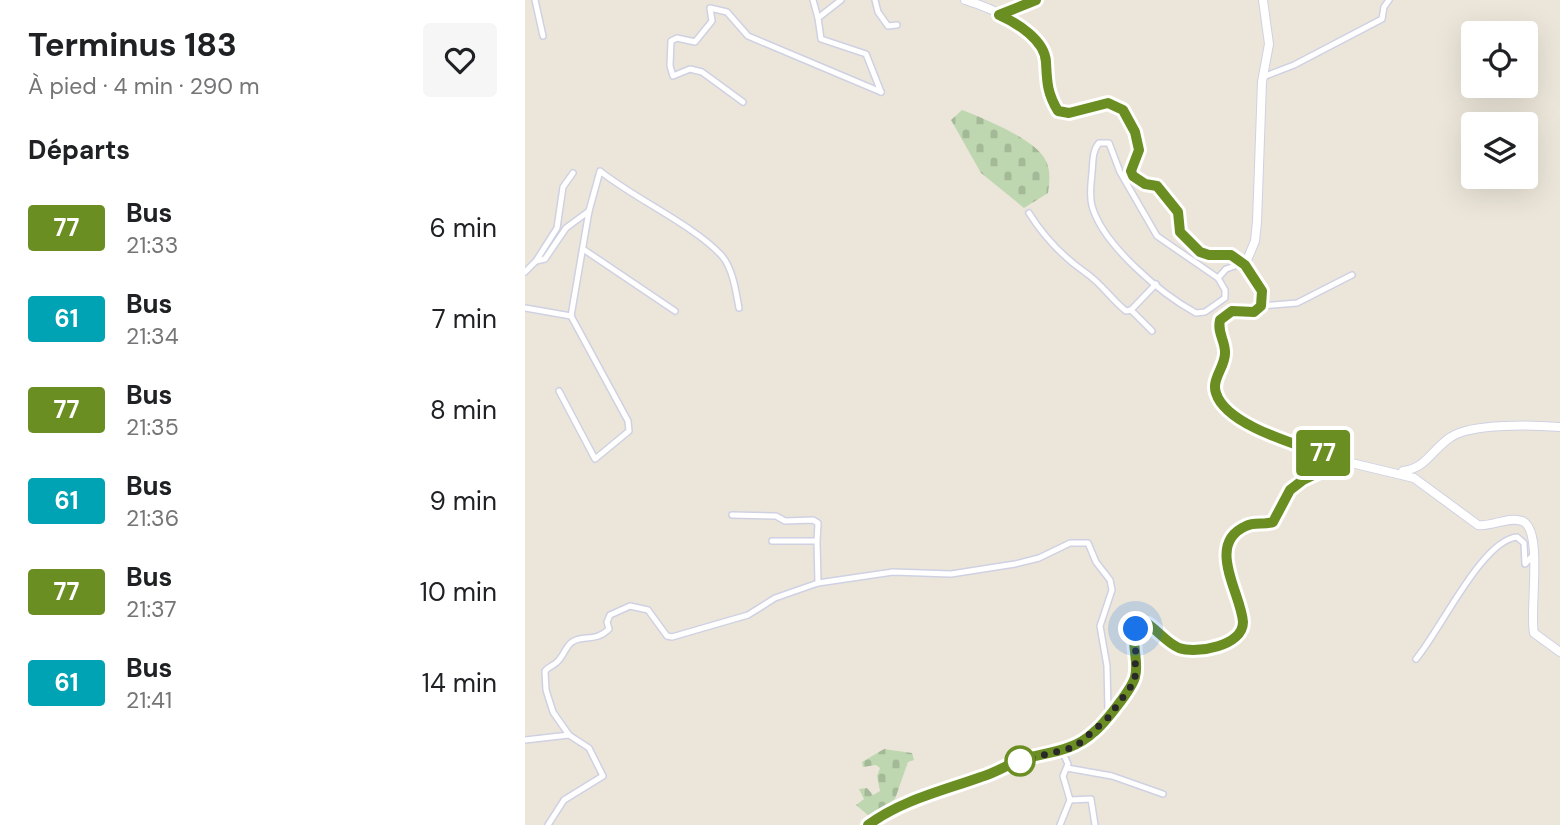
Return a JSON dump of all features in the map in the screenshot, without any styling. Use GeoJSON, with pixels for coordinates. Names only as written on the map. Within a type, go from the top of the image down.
{"type":"FeatureCollection","features":[{"type":"Feature","properties":{"kind":"street"},"geometry":{"type":"LineString","coordinates":[[535,0],[543,36]]}},
{"type":"Feature","properties":{"kind":"street"},"geometry":{"type":"LineString","coordinates":[[743,102],[696,69],[673,76],[670,66],[671,41],[677,38],[688,43],[699,40],[712,21],[710,8],[727,12],[748,36],[758,41],[881,92],[866,54],[821,39],[813,0]]}},
{"type":"Feature","properties":{"kind":"street"},"geometry":{"type":"LineString","coordinates":[[818,18],[841,0]]}},
{"type":"Feature","properties":{"kind":"street"},"geometry":{"type":"LineString","coordinates":[[876,0],[878,12],[888,26],[897,25]]}},
{"type":"Feature","properties":{"kind":"street"},"geometry":{"type":"LineString","coordinates":[[965,0],[999,15],[1033,38],[1046,60],[1044,75],[1049,96],[1058,111],[1069,113],[1108,103],[1123,110],[1131,119],[1139,150],[1131,171],[1133,176],[1145,184],[1157,186],[1178,212],[1180,232],[1200,252],[1209,255],[1231,255],[1243,265],[1262,291],[1261,306]]}},
{"type":"Feature","properties":{"kind":"street"},"geometry":{"type":"LineString","coordinates":[[999,15],[1036,0]]}},
{"type":"Feature","properties":{"kind":"street"},"geometry":{"type":"LineString","coordinates":[[1243,265],[1255,241],[1257,222],[1263,77],[1269,44],[1265,0]]}},
{"type":"Feature","properties":{"kind":"street"},"geometry":{"type":"LineString","coordinates":[[1263,77],[1294,65],[1382,19],[1384,7],[1389,0]]}},
{"type":"Feature","properties":{"kind":"street"},"geometry":{"type":"LineString","coordinates":[[1099,143],[1109,143],[1120,172],[1157,236],[1218,278],[1225,290],[1224,298],[1205,312],[1196,313],[1156,284],[1118,250],[1092,207],[1090,191],[1093,159],[1099,143]]}},
{"type":"Feature","properties":{"kind":"street"},"geometry":{"type":"LineString","coordinates":[[559,391],[595,459],[629,431],[628,421],[571,316],[589,211],[600,171],[624,190],[699,237],[723,258],[735,286],[739,308]]}},
{"type":"Feature","properties":{"kind":"street"},"geometry":{"type":"LineString","coordinates":[[525,272],[536,261],[557,228],[563,187],[573,173]]}},
{"type":"Feature","properties":{"kind":"street"},"geometry":{"type":"LineString","coordinates":[[536,261],[545,259],[566,228],[589,211]]}},
{"type":"Feature","properties":{"kind":"street"},"geometry":{"type":"LineString","coordinates":[[1029,213],[1042,233],[1126,311],[1131,310],[1156,284]]}},
{"type":"Feature","properties":{"kind":"street"},"geometry":{"type":"LineString","coordinates":[[583,249],[675,311]]}},
{"type":"Feature","properties":{"kind":"street"},"geometry":{"type":"LineString","coordinates":[[1218,278],[1226,269],[1243,265]]}},
{"type":"Feature","properties":{"kind":"street"},"geometry":{"type":"LineString","coordinates":[[1352,275],[1297,303],[1261,306],[1254,312],[1232,311],[1220,320],[1219,333],[1226,350],[1215,385],[1216,394],[1236,417],[1287,442],[1343,461],[1397,472],[1427,485],[1454,510],[1478,525],[1523,522],[1532,530],[1535,553],[1531,587],[1534,633],[1560,652]]}},
{"type":"Feature","properties":{"kind":"street"},"geometry":{"type":"LineString","coordinates":[[525,307],[571,316]]}},
{"type":"Feature","properties":{"kind":"street"},"geometry":{"type":"LineString","coordinates":[[1131,310],[1152,331]]}},
{"type":"Feature","properties":{"kind":"street"},"geometry":{"type":"LineString","coordinates":[[1397,472],[1422,467],[1444,442],[1459,432],[1493,427],[1560,427]]}},
{"type":"Feature","properties":{"kind":"street"},"geometry":{"type":"LineString","coordinates":[[1108,713],[1135,681],[1137,659],[1134,636],[1139,625],[1148,624],[1173,645],[1186,649],[1228,644],[1239,637],[1243,628],[1243,616],[1226,560],[1229,541],[1245,526],[1273,522],[1290,490],[1303,480],[1343,461]]}},
{"type":"Feature","properties":{"kind":"street"},"geometry":{"type":"LineString","coordinates":[[732,515],[776,516],[785,521],[813,520],[818,523],[818,583]]}},
{"type":"Feature","properties":{"kind":"street"},"geometry":{"type":"LineString","coordinates":[[1416,659],[1450,612],[1465,584],[1494,548],[1508,538],[1517,537],[1524,543],[1525,564],[1535,553]]}},
{"type":"Feature","properties":{"kind":"street"},"geometry":{"type":"LineString","coordinates":[[772,541],[817,541]]}},
{"type":"Feature","properties":{"kind":"street"},"geometry":{"type":"LineString","coordinates":[[548,825],[564,800],[603,776],[589,748],[569,735],[549,701],[545,671],[558,662],[570,643],[576,639],[594,639],[606,632],[609,629],[607,622],[613,612],[630,606],[647,610],[667,636],[672,637],[748,615],[775,598],[818,583],[893,572],[951,574],[1015,564],[1039,558],[1070,543],[1088,543],[1096,562],[1110,580],[1112,590],[1100,626],[1107,666],[1107,719],[1086,740],[1062,751],[1016,762],[983,777],[918,798],[868,825]]}},
{"type":"Feature","properties":{"kind":"street"},"geometry":{"type":"LineString","coordinates":[[525,740],[569,735]]}},
{"type":"Feature","properties":{"kind":"street"},"geometry":{"type":"LineString","coordinates":[[1060,825],[1070,800],[1063,776],[1067,768],[1062,751]]}},
{"type":"Feature","properties":{"kind":"street"},"geometry":{"type":"LineString","coordinates":[[1067,768],[1112,776],[1163,794]]}},
{"type":"Feature","properties":{"kind":"street"},"geometry":{"type":"LineString","coordinates":[[1070,800],[1091,799],[1095,825]]}},
{"type":"Feature","properties":{"kind":"green space"},"geometry":{"type":"Polygon","coordinates":[[[962,110],[1006,129],[1037,149],[1049,169],[1048,193],[1024,208],[981,173],[951,120],[962,110]]]}},
{"type":"Feature","properties":{"kind":"green space"},"geometry":{"type":"Polygon","coordinates":[[[884,749],[912,753],[914,760],[908,762],[895,799],[869,816],[856,805],[864,799],[859,789],[867,788],[873,795],[880,791],[877,776],[880,768],[876,765],[863,767],[862,762],[884,749]]]}},
{"type":"Feature","properties":{"kind":"bus line","name":"77"},"geometry":{"type":"LineString","coordinates":[[868,825],[908,802],[983,777],[1031,757],[1075,747],[1086,740],[1107,719],[1108,713],[1135,681],[1137,659],[1134,636],[1139,625],[1148,624],[1173,645],[1186,649],[1228,644],[1239,637],[1243,628],[1243,616],[1226,560],[1229,541],[1245,526],[1277,520],[1290,490],[1303,480],[1343,461],[1287,442],[1250,424],[1236,417],[1219,400],[1215,385],[1226,350],[1219,333],[1220,320],[1232,311],[1254,312],[1261,306],[1262,291],[1245,265],[1231,255],[1209,255],[1200,252],[1180,232],[1178,212],[1157,186],[1145,184],[1133,176],[1131,171],[1139,150],[1131,119],[1123,110],[1108,103],[1069,113],[1058,111],[1049,96],[1044,75],[1046,60],[1042,50],[1033,38],[999,15],[1036,0]]}},
{"type":"Feature","properties":{"kind":"route"},"geometry":{"type":"LineString","coordinates":[[1020,761],[1075,747],[1107,719],[1108,713],[1135,681],[1136,629]]}}]}
